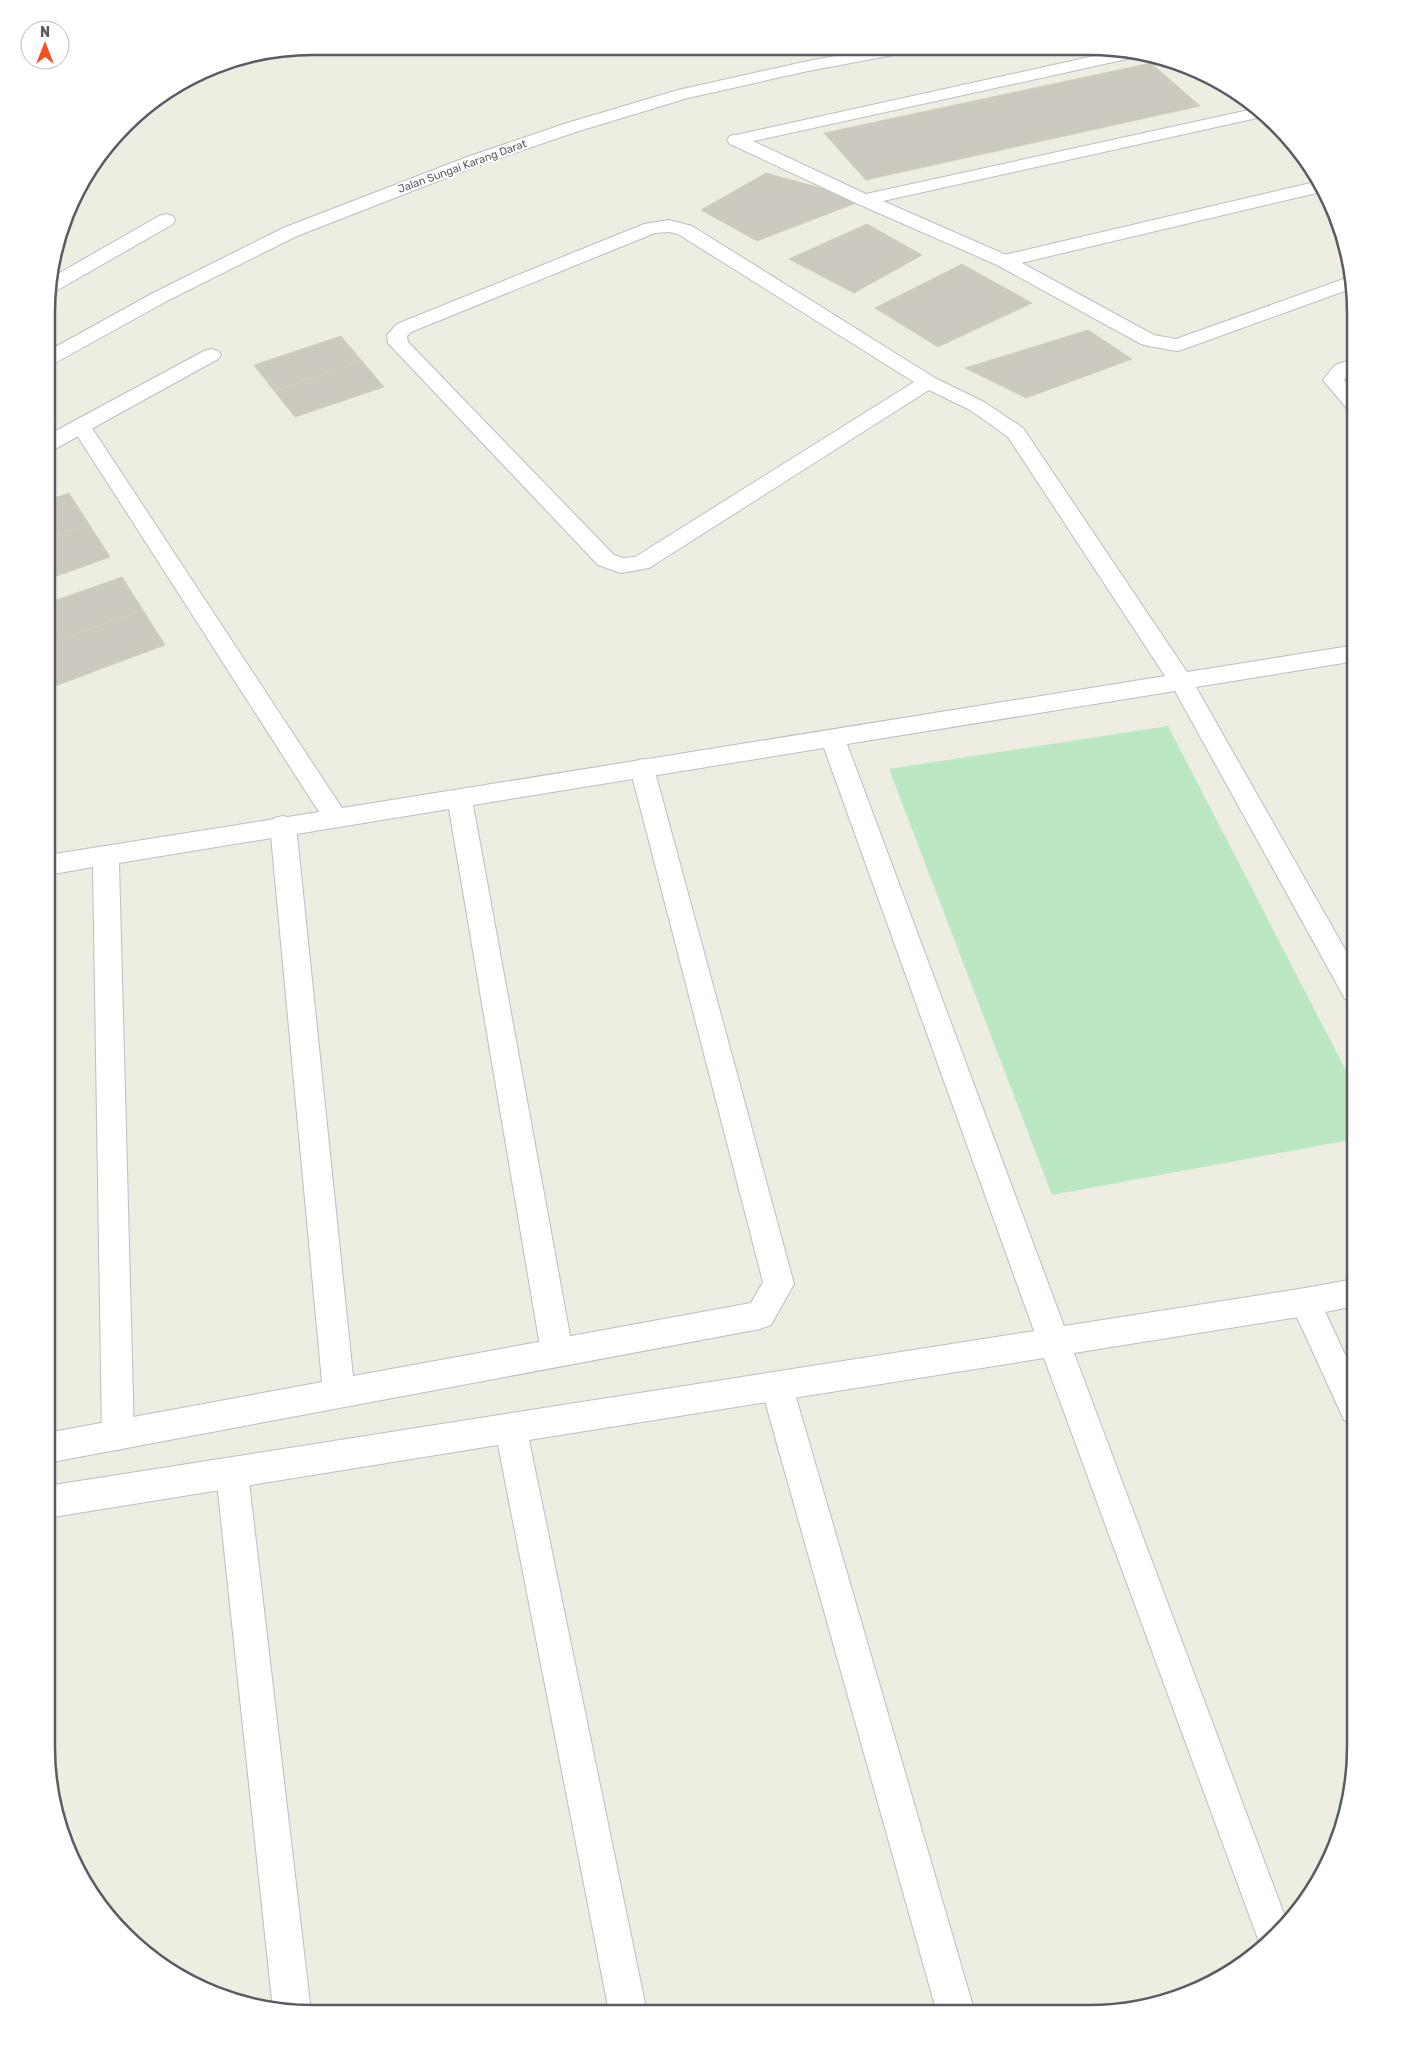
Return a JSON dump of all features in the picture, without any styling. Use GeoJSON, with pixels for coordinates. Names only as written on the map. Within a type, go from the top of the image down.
{"type":"FeatureCollection","features":[{"type":"Feature","properties":{"kind":"street","name":"Jalan Sungai Karang Darat"},"geometry":{"type":"LineString","coordinates":[[55,355],[160,297],[290,232],[473,161],[573,127],[684,94],[867,55]]}},
{"type":"Feature","properties":{"kind":"street"},"geometry":{"type":"LineString","coordinates":[[1115,57],[736,140],[864,200],[1004,261],[1148,340],[1177,345],[1345,285]]}},
{"type":"Feature","properties":{"kind":"street"},"geometry":{"type":"LineString","coordinates":[[864,200],[1253,114]]}},
{"type":"Feature","properties":{"kind":"street"},"geometry":{"type":"LineString","coordinates":[[1004,261],[1314,188]]}},
{"type":"Feature","properties":{"kind":"street"},"geometry":{"type":"LineString","coordinates":[[57,283],[166,220]]}},
{"type":"Feature","properties":{"kind":"street"},"geometry":{"type":"LineString","coordinates":[[928,382],[641,563],[621,566],[606,560],[398,343],[397,336],[404,328],[651,228],[669,226],[685,230],[928,382],[978,406],[1016,433],[1181,681],[1347,975]]}},
{"type":"Feature","properties":{"kind":"street"},"geometry":{"type":"LineString","coordinates":[[55,440],[211,355]]}},
{"type":"Feature","properties":{"kind":"street"},"geometry":{"type":"LineString","coordinates":[[1347,368],[1342,370],[1333,380],[1347,397]]}},
{"type":"Feature","properties":{"kind":"street"},"geometry":{"type":"LineString","coordinates":[[81,426],[335,817]]}},
{"type":"Feature","properties":{"kind":"street"},"geometry":{"type":"LineString","coordinates":[[55,864],[1347,654]]}},
{"type":"Feature","properties":{"kind":"street"},"geometry":{"type":"LineString","coordinates":[[832,737],[1271,1929]]}},
{"type":"Feature","properties":{"kind":"street"},"geometry":{"type":"LineString","coordinates":[[55,1447],[760,1315],[778,1284],[642,768]]}},
{"type":"Feature","properties":{"kind":"street"},"geometry":{"type":"LineString","coordinates":[[459,797],[557,1352]]}},
{"type":"Feature","properties":{"kind":"street"},"geometry":{"type":"LineString","coordinates":[[283,826],[339,1393]]}},
{"type":"Feature","properties":{"kind":"street"},"geometry":{"type":"LineString","coordinates":[[106,855],[118,1435]]}},
{"type":"Feature","properties":{"kind":"street"},"geometry":{"type":"LineString","coordinates":[[55,1501],[1305,1302],[1347,1294]]}},
{"type":"Feature","properties":{"kind":"street"},"geometry":{"type":"LineString","coordinates":[[1305,1302],[1347,1393]]}},
{"type":"Feature","properties":{"kind":"street"},"geometry":{"type":"LineString","coordinates":[[777,1386],[954,2005]]}},
{"type":"Feature","properties":{"kind":"street"},"geometry":{"type":"LineString","coordinates":[[511,1429],[627,2005]]}},
{"type":"Feature","properties":{"kind":"street"},"geometry":{"type":"LineString","coordinates":[[232,1473],[291,2004]]}},
{"type":"Feature","properties":{"kind":"green space"},"geometry":{"type":"Polygon","coordinates":[[[1168,726],[1347,1073],[1347,1140],[1052,1195],[889,769],[1168,726]]]}},
{"type":"Feature","properties":{"kind":"building"},"geometry":{"type":"Polygon","coordinates":[[[1151,63],[1200,106],[866,180],[824,133],[1151,63]]]}},
{"type":"Feature","properties":{"kind":"building"},"geometry":{"type":"Polygon","coordinates":[[[766,173],[864,200],[757,241],[701,210],[766,173]]]}},
{"type":"Feature","properties":{"kind":"building"},"geometry":{"type":"Polygon","coordinates":[[[867,224],[922,255],[854,293],[789,259],[867,224]]]}},
{"type":"Feature","properties":{"kind":"building"},"geometry":{"type":"Polygon","coordinates":[[[962,264],[1032,303],[938,347],[875,308],[962,264]]]}},
{"type":"Feature","properties":{"kind":"building"},"geometry":{"type":"Polygon","coordinates":[[[1088,330],[1132,359],[1026,398],[965,368],[1088,330]]]}},
{"type":"Feature","properties":{"kind":"building"},"geometry":{"type":"Polygon","coordinates":[[[341,336],[362,361],[274,391],[254,365],[341,336]]]}},
{"type":"Feature","properties":{"kind":"building"},"geometry":{"type":"Polygon","coordinates":[[[362,361],[384,387],[295,417],[274,391],[362,361]]]}},
{"type":"Feature","properties":{"kind":"building"},"geometry":{"type":"Polygon","coordinates":[[[69,493],[89,524],[55,536],[55,498],[69,493]]]}},
{"type":"Feature","properties":{"kind":"building"},"geometry":{"type":"Polygon","coordinates":[[[89,524],[110,557],[55,577],[55,536],[89,524]]]}},
{"type":"Feature","properties":{"kind":"building"},"geometry":{"type":"Polygon","coordinates":[[[122,577],[143,610],[55,641],[55,601],[122,577]]]}},
{"type":"Feature","properties":{"kind":"building"},"geometry":{"type":"Polygon","coordinates":[[[143,610],[165,645],[55,686],[55,641],[143,610]]]}}]}
